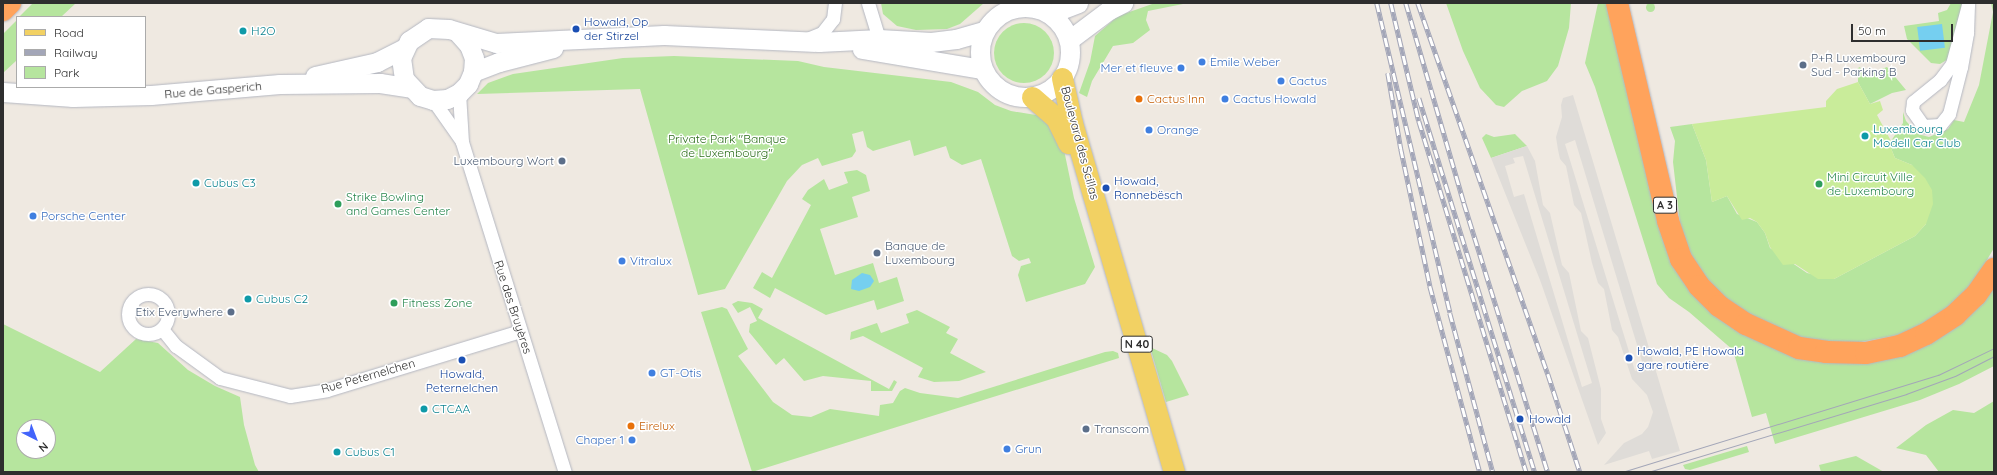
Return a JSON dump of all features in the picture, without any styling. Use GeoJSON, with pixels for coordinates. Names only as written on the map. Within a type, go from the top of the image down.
{"type":"FeatureCollection","features":[{"type":"Feature","properties":{"kind":"highway"},"geometry":{"type":"LineString","coordinates":[[3,10],[10,3]]}},
{"type":"Feature","properties":{"kind":"highway","name":"A 3"},"geometry":{"type":"LineString","coordinates":[[1617,3],[1668,221],[1681,259],[1699,286],[1720,306],[1746,324],[1799,348],[1826,352],[1866,353],[1900,346],[1926,334],[1955,315],[1976,295],[1994,269]]}},
{"type":"Feature","properties":{"kind":"main road"},"geometry":{"type":"LineString","coordinates":[[1050,14],[1078,3]]}},
{"type":"Feature","properties":{"kind":"main road"},"geometry":{"type":"LineString","coordinates":[[1069,40],[1109,10],[1123,3]]}},
{"type":"Feature","properties":{"kind":"main road"},"geometry":{"type":"LineString","coordinates":[[1021,7],[1036,8],[1050,14],[1069,40],[1070,53],[1062,78],[1044,94],[1032,97],[1017,97],[1002,92],[990,82],[982,69],[979,56],[984,31],[994,19],[1006,11],[1021,7]]}},
{"type":"Feature","properties":{"kind":"main road"},"geometry":{"type":"LineString","coordinates":[[459,34],[468,44],[474,58],[473,72],[468,84],[459,93],[447,99],[433,100],[420,96],[410,88],[401,69],[404,48],[414,36],[428,28],[449,29],[459,34],[496,43],[664,35],[810,42],[954,62],[982,69]]}},
{"type":"Feature","properties":{"kind":"main road"},"geometry":{"type":"LineString","coordinates":[[810,42],[879,39],[931,42],[956,39],[984,31]]}},
{"type":"Feature","properties":{"kind":"main road"},"geometry":{"type":"LineString","coordinates":[[473,72],[499,62],[591,38]]}},
{"type":"Feature","properties":{"kind":"main road","name":"Rue de Gasperich"},"geometry":{"type":"LineString","coordinates":[[280,84],[377,62],[404,48]]}},
{"type":"Feature","properties":{"kind":"main road","name":"Boulevard des Scillas"},"geometry":{"type":"LineString","coordinates":[[1062,78],[1072,123],[1174,472]]}},
{"type":"Feature","properties":{"kind":"main road","name":"Rue de Gasperich"},"geometry":{"type":"LineString","coordinates":[[3,92],[73,97],[151,95],[280,84],[380,83],[410,88]]}},
{"type":"Feature","properties":{"kind":"main road","name":"Boulevard des Scillas"},"geometry":{"type":"LineString","coordinates":[[1032,97],[1056,118],[1062,128],[1097,208]]}},
{"type":"Feature","properties":{"kind":"main road","name":"Boulevard des Scillas"},"geometry":{"type":"LineString","coordinates":[[1167,447],[1184,472]]}},
{"type":"Feature","properties":{"kind":"street"},"geometry":{"type":"LineString","coordinates":[[810,42],[822,33],[833,19],[835,3]]}},
{"type":"Feature","properties":{"kind":"street"},"geometry":{"type":"LineString","coordinates":[[868,3],[879,39]]}},
{"type":"Feature","properties":{"kind":"street"},"geometry":{"type":"LineString","coordinates":[[1968,4],[1962,60],[1949,114],[1940,125],[1923,126],[1912,110],[1913,102],[1940,80],[1952,64],[1968,4]]}},
{"type":"Feature","properties":{"kind":"street"},"geometry":{"type":"LineString","coordinates":[[459,93],[462,142]]}},
{"type":"Feature","properties":{"kind":"street"},"geometry":{"type":"LineString","coordinates":[[433,100],[462,142]]}},
{"type":"Feature","properties":{"kind":"street","name":"Rue des Bruyères"},"geometry":{"type":"LineString","coordinates":[[462,142],[565,472]]}},
{"type":"Feature","properties":{"kind":"street","name":"Rue Peternelchen"},"geometry":{"type":"LineString","coordinates":[[162,329],[176,346],[220,378],[290,396],[327,390],[520,331]]}},
{"type":"Feature","properties":{"kind":"green space"},"geometry":{"type":"Polygon","coordinates":[[[33,3],[76,3],[62,16],[20,16],[33,3]]]}},
{"type":"Feature","properties":{"kind":"green space"},"geometry":{"type":"Polygon","coordinates":[[[881,3],[984,3],[960,24],[947,29],[916,30],[897,26],[883,14],[881,3]]]}},
{"type":"Feature","properties":{"kind":"green space"},"geometry":{"type":"Polygon","coordinates":[[[1155,3],[1188,3],[1148,11],[1146,20],[1150,30],[1133,43],[1113,46],[1092,81],[1087,97],[1079,93],[1090,62],[1095,36],[1118,16],[1155,3]]]}},
{"type":"Feature","properties":{"kind":"green space"},"geometry":{"type":"Polygon","coordinates":[[[1446,3],[1571,3],[1569,28],[1558,66],[1547,81],[1522,91],[1504,107],[1496,105],[1480,88],[1463,51],[1446,3]]]}},
{"type":"Feature","properties":{"kind":"green space"},"geometry":{"type":"Polygon","coordinates":[[[1598,3],[1609,3],[1663,224],[1735,329],[1876,358],[1994,283],[1994,366],[1959,384],[1920,400],[1775,444],[1766,413],[1752,417],[1733,350],[1689,312],[1669,298],[1657,284],[1595,87],[1585,63],[1598,3]]]}},
{"type":"Feature","properties":{"kind":"green space"},"geometry":{"type":"Polygon","coordinates":[[[1648,3],[1652,3],[1654,7],[1652,11],[1648,11],[1646,9],[1646,5],[1648,3]]]}},
{"type":"Feature","properties":{"kind":"green space"},"geometry":{"type":"Polygon","coordinates":[[[1951,3],[1962,3],[1950,58],[1940,64],[1931,63],[1907,39],[1904,26],[1939,21],[1938,13],[1947,10],[1951,3]]]}},
{"type":"Feature","properties":{"kind":"green space"},"geometry":{"type":"Polygon","coordinates":[[[1991,3],[1994,3],[1994,248],[1971,287],[1950,308],[1925,325],[1903,334],[1850,344],[1817,342],[1782,334],[1727,307],[1692,262],[1680,223],[1673,162],[1675,141],[1670,127],[1692,124],[1706,160],[1712,202],[1727,196],[1737,214],[1757,222],[1765,233],[1770,248],[1807,273],[1834,279],[1915,236],[1926,224],[1912,165],[1895,158],[1890,146],[1891,141],[1903,123],[1903,112],[1906,121],[1918,134],[1929,137],[1948,129],[1954,120],[1964,122],[1979,85],[1993,12],[1991,3]]]}},
{"type":"Feature","properties":{"kind":"green space"},"geometry":{"type":"Polygon","coordinates":[[[16,21],[16,61],[3,73],[3,34],[16,21]]]}},
{"type":"Feature","properties":{"kind":"green space"},"geometry":{"type":"Polygon","coordinates":[[[1024,23],[1041,28],[1049,36],[1054,53],[1049,70],[1041,78],[1024,83],[1007,78],[999,70],[994,53],[999,36],[1007,28],[1024,23]]]}},
{"type":"Feature","properties":{"kind":"green space","name":"Private Park \"Banque de Luxembourg\""},"geometry":{"type":"Polygon","coordinates":[[[674,56],[798,61],[824,67],[951,82],[978,92],[995,105],[1011,111],[1042,116],[1064,150],[1074,198],[1095,267],[1085,284],[1026,302],[1018,275],[1021,266],[1031,263],[1029,258],[1019,261],[1012,256],[981,159],[962,165],[950,158],[946,146],[914,156],[910,140],[873,151],[867,147],[863,131],[852,134],[856,151],[852,157],[822,166],[818,158],[802,165],[787,181],[725,289],[698,295],[640,89],[477,94],[488,83],[513,74],[623,58],[674,56]]]}},
{"type":"Feature","properties":{"kind":"green space"},"geometry":{"type":"Polygon","coordinates":[[[1860,67],[1864,76],[1887,67],[1906,90],[1892,93],[1870,104],[1858,82],[1858,68],[1860,67]]]}},
{"type":"Feature","properties":{"kind":"green space","name":"Mini Circuit Ville de Luxembourg"},"geometry":{"type":"Polygon","coordinates":[[[1858,82],[1870,104],[1880,101],[1883,110],[1877,115],[1891,141],[1890,146],[1895,158],[1912,165],[1925,178],[1932,190],[1933,204],[1926,224],[1915,236],[1834,279],[1818,279],[1795,264],[1783,265],[1770,247],[1765,233],[1757,222],[1750,218],[1742,220],[1727,196],[1712,202],[1706,160],[1692,124],[1826,107],[1826,101],[1837,89],[1858,82]]]}},
{"type":"Feature","properties":{"kind":"green space"},"geometry":{"type":"Polygon","coordinates":[[[1486,134],[1494,137],[1515,134],[1527,146],[1491,158],[1482,138],[1486,134]]]}},
{"type":"Feature","properties":{"kind":"green space"},"geometry":{"type":"Polygon","coordinates":[[[857,170],[866,175],[870,191],[852,197],[858,217],[820,229],[835,275],[873,263],[879,283],[897,277],[904,301],[877,310],[874,300],[826,315],[775,288],[770,298],[753,288],[762,272],[772,278],[811,205],[802,199],[808,190],[824,179],[829,190],[848,183],[844,172],[857,170]]]}},
{"type":"Feature","properties":{"kind":"green space"},"geometry":{"type":"Polygon","coordinates":[[[738,301],[752,303],[763,309],[758,318],[889,389],[894,380],[897,382],[892,391],[871,391],[871,381],[823,376],[804,381],[784,358],[776,365],[749,332],[750,324],[757,321],[750,307],[738,313],[732,304],[738,301]]]}},
{"type":"Feature","properties":{"kind":"green space"},"geometry":{"type":"Polygon","coordinates":[[[722,307],[727,309],[748,349],[738,356],[773,402],[792,415],[811,417],[830,409],[879,416],[880,405],[893,403],[900,391],[905,388],[920,393],[958,398],[1105,352],[1113,351],[1118,353],[1119,358],[752,472],[701,312],[722,307]]]}},
{"type":"Feature","properties":{"kind":"green space"},"geometry":{"type":"Polygon","coordinates":[[[917,310],[950,327],[946,333],[958,339],[950,353],[986,372],[959,381],[934,382],[918,377],[923,368],[863,336],[850,340],[851,332],[877,323],[881,333],[909,323],[906,314],[917,310]]]}},
{"type":"Feature","properties":{"kind":"green space"},"geometry":{"type":"Polygon","coordinates":[[[3,324],[100,372],[136,339],[158,343],[188,370],[215,386],[240,397],[244,425],[255,465],[259,472],[3,472],[3,324]]]}},
{"type":"Feature","properties":{"kind":"green space"},"geometry":{"type":"Polygon","coordinates":[[[1150,347],[1167,355],[1172,361],[1189,395],[1166,402],[1150,347]]]}},
{"type":"Feature","properties":{"kind":"green space"},"geometry":{"type":"Polygon","coordinates":[[[1994,401],[1994,472],[1939,472],[1926,455],[1896,448],[1926,425],[1953,410],[1974,413],[1994,401]]]}},
{"type":"Feature","properties":{"kind":"green space"},"geometry":{"type":"Polygon","coordinates":[[[1747,446],[1749,452],[1690,470],[1685,469],[1683,465],[1747,446]]]}},
{"type":"Feature","properties":{"kind":"green space"},"geometry":{"type":"Polygon","coordinates":[[[1856,456],[1884,472],[1821,472],[1819,465],[1856,456]]]}},
{"type":"Feature","properties":{"kind":"shaded area"},"geometry":{"type":"Polygon","coordinates":[[[1573,95],[1680,451],[1652,459],[1649,451],[1604,465],[1624,443],[1642,434],[1648,427],[1653,412],[1647,395],[1632,379],[1618,337],[1612,330],[1604,289],[1598,283],[1581,213],[1574,205],[1566,166],[1560,159],[1556,137],[1562,117],[1561,105],[1563,98],[1573,95]],[[1575,140],[1565,144],[1635,371],[1644,368],[1575,140]]]}},
{"type":"Feature","properties":{"kind":"shaded area"},"geometry":{"type":"Polygon","coordinates":[[[1527,146],[1535,161],[1543,205],[1550,213],[1562,265],[1569,273],[1581,331],[1588,338],[1601,389],[1601,419],[1606,433],[1598,445],[1540,280],[1491,158],[1527,146]],[[1523,156],[1513,158],[1515,163],[1505,166],[1514,197],[1524,194],[1582,387],[1592,383],[1523,156]]]}},
{"type":"Feature","properties":{"kind":"water"},"geometry":{"type":"Polygon","coordinates":[[[1942,24],[1945,48],[1920,51],[1917,27],[1942,24]]]}},
{"type":"Feature","properties":{"kind":"water"},"geometry":{"type":"Polygon","coordinates":[[[862,273],[870,275],[874,281],[870,287],[859,291],[851,289],[852,280],[862,273]]]}},
{"type":"Feature","properties":{"kind":"tram line"},"geometry":{"type":"LineString","coordinates":[[1622,472],[1938,375],[1994,348]]}},
{"type":"Feature","properties":{"kind":"tram line"},"geometry":{"type":"LineString","coordinates":[[1648,472],[1906,394],[1955,376],[1994,356]]}},
{"type":"Feature","properties":{"kind":"railway"},"geometry":{"type":"LineString","coordinates":[[1377,3],[1450,313],[1493,472]]}},
{"type":"Feature","properties":{"kind":"railway"},"geometry":{"type":"LineString","coordinates":[[1391,3],[1419,121],[1526,472]]}},
{"type":"Feature","properties":{"kind":"railway"},"geometry":{"type":"LineString","coordinates":[[1406,3],[1464,203],[1548,472]]}},
{"type":"Feature","properties":{"kind":"railway"},"geometry":{"type":"LineString","coordinates":[[1418,3],[1548,374],[1580,472]]}},
{"type":"Feature","properties":{"kind":"railway"},"geometry":{"type":"LineString","coordinates":[[1388,73],[1401,149],[1430,286],[1480,472]]}},
{"type":"Feature","properties":{"kind":"railway"},"geometry":{"type":"LineString","coordinates":[[1419,98],[1535,472]]}},
{"type":"Feature","properties":{"kind":"place","name":"Howald, Op der Stirzel"},"geometry":{"type":"Point","coordinates":[576,29]}},
{"type":"Feature","properties":{"kind":"place","name":"H2O"},"geometry":{"type":"Point","coordinates":[243,31]}},
{"type":"Feature","properties":{"kind":"place","name":"Emile Weber"},"geometry":{"type":"Point","coordinates":[1202,62]}},
{"type":"Feature","properties":{"kind":"place","name":"P+R Luxembourg Sud - Parking B"},"geometry":{"type":"Point","coordinates":[1803,65]}},
{"type":"Feature","properties":{"kind":"place","name":"Mer et fleuve"},"geometry":{"type":"Point","coordinates":[1181,68]}},
{"type":"Feature","properties":{"kind":"place","name":"Cactus"},"geometry":{"type":"Point","coordinates":[1281,81]}},
{"type":"Feature","properties":{"kind":"place","name":"Cactus Inn"},"geometry":{"type":"Point","coordinates":[1139,99]}},
{"type":"Feature","properties":{"kind":"place","name":"Cactus Howald"},"geometry":{"type":"Point","coordinates":[1225,99]}},
{"type":"Feature","properties":{"kind":"place","name":"Orange"},"geometry":{"type":"Point","coordinates":[1149,130]}},
{"type":"Feature","properties":{"kind":"place","name":"Luxembourg Modell Car Club"},"geometry":{"type":"Point","coordinates":[1865,136]}},
{"type":"Feature","properties":{"kind":"place","name":"Luxembourg Wort"},"geometry":{"type":"Point","coordinates":[562,161]}},
{"type":"Feature","properties":{"kind":"place","name":"Cubus C3"},"geometry":{"type":"Point","coordinates":[196,183]}},
{"type":"Feature","properties":{"kind":"place","name":"Mini Circuit Ville de Luxembourg"},"geometry":{"type":"Point","coordinates":[1819,184]}},
{"type":"Feature","properties":{"kind":"place","name":"Howald, Ronnebësch"},"geometry":{"type":"Point","coordinates":[1106,188]}},
{"type":"Feature","properties":{"kind":"place","name":"Strike Bowling and Games Center"},"geometry":{"type":"Point","coordinates":[338,204]}},
{"type":"Feature","properties":{"kind":"place","name":"Porsche Center"},"geometry":{"type":"Point","coordinates":[33,216]}},
{"type":"Feature","properties":{"kind":"place","name":"Banque de Luxembourg"},"geometry":{"type":"Point","coordinates":[877,253]}},
{"type":"Feature","properties":{"kind":"place","name":"Vitralux"},"geometry":{"type":"Point","coordinates":[622,261]}},
{"type":"Feature","properties":{"kind":"place","name":"Cubus C2"},"geometry":{"type":"Point","coordinates":[248,299]}},
{"type":"Feature","properties":{"kind":"place","name":"Fitness Zone"},"geometry":{"type":"Point","coordinates":[394,303]}},
{"type":"Feature","properties":{"kind":"place","name":"Etix Everywhere"},"geometry":{"type":"Point","coordinates":[231,312]}},
{"type":"Feature","properties":{"kind":"place","name":"Howald, PE Howald gare routière"},"geometry":{"type":"Point","coordinates":[1629,358]}},
{"type":"Feature","properties":{"kind":"place","name":"Howald, Peternelchen"},"geometry":{"type":"Point","coordinates":[462,360]}},
{"type":"Feature","properties":{"kind":"place","name":"GT-Otis"},"geometry":{"type":"Point","coordinates":[652,373]}},
{"type":"Feature","properties":{"kind":"place","name":"CTCAA"},"geometry":{"type":"Point","coordinates":[424,409]}},
{"type":"Feature","properties":{"kind":"place","name":"Howald"},"geometry":{"type":"Point","coordinates":[1520,419]}},
{"type":"Feature","properties":{"kind":"place","name":"Eirelux"},"geometry":{"type":"Point","coordinates":[631,426]}},
{"type":"Feature","properties":{"kind":"place","name":"Transcom"},"geometry":{"type":"Point","coordinates":[1086,429]}},
{"type":"Feature","properties":{"kind":"place","name":"Chaper 1"},"geometry":{"type":"Point","coordinates":[632,440]}},
{"type":"Feature","properties":{"kind":"place","name":"Grun"},"geometry":{"type":"Point","coordinates":[1007,449]}},
{"type":"Feature","properties":{"kind":"place","name":"Cubus C1"},"geometry":{"type":"Point","coordinates":[337,452]}}]}
